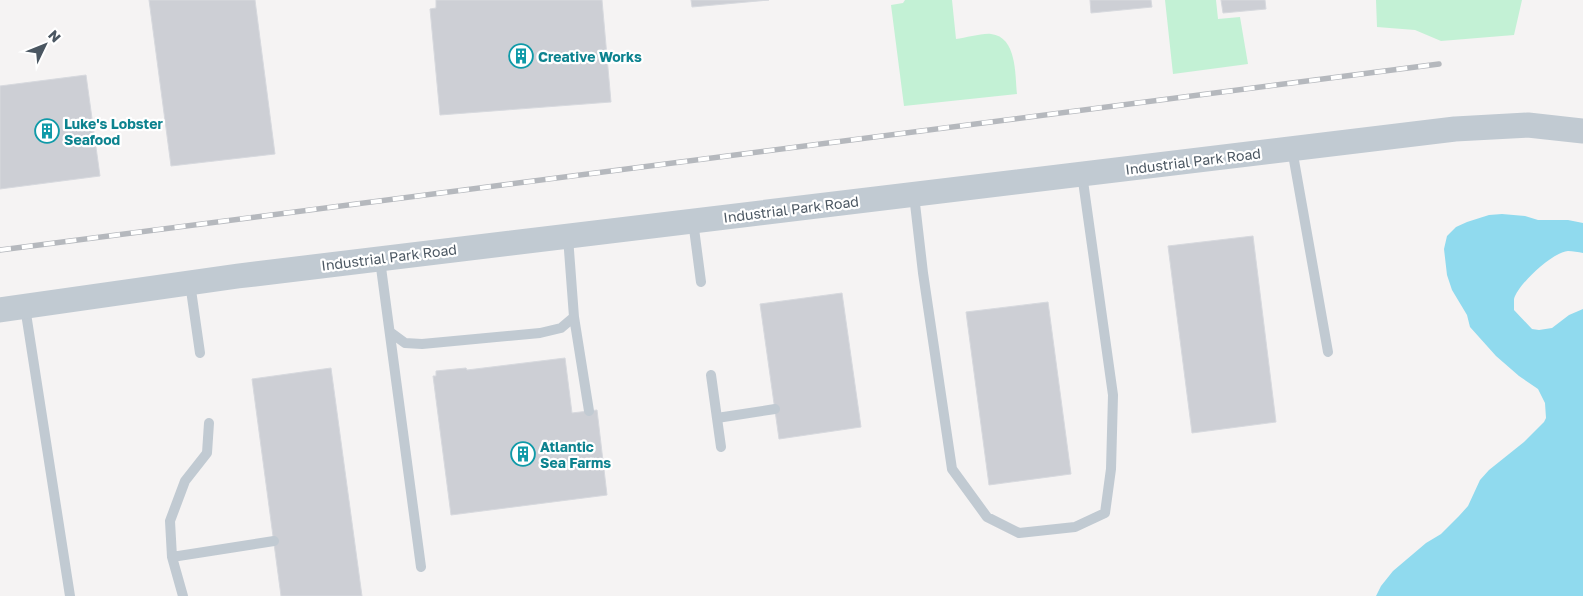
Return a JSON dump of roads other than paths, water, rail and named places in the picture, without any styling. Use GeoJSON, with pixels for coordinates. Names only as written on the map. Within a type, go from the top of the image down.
{"type":"FeatureCollection","features":[{"type":"Feature","properties":{"kind":"street","name":"Industrial Park Road"},"geometry":{"type":"LineString","coordinates":[[0,310],[190,282],[380,258],[1455,129],[1528,125],[1583,131]]}},
{"type":"Feature","properties":{"kind":"lane"},"geometry":{"type":"LineString","coordinates":[[1292,149],[1328,352]]}},
{"type":"Feature","properties":{"kind":"lane"},"geometry":{"type":"LineString","coordinates":[[914,194],[923,273],[952,469],[987,516],[1019,533],[1075,527],[1105,512],[1110,469],[1112,395],[1082,174]]}},
{"type":"Feature","properties":{"kind":"lane"},"geometry":{"type":"LineString","coordinates":[[693,221],[700,282]]}},
{"type":"Feature","properties":{"kind":"lane"},"geometry":{"type":"LineString","coordinates":[[568,236],[574,317],[589,411]]}},
{"type":"Feature","properties":{"kind":"lane"},"geometry":{"type":"LineString","coordinates":[[380,258],[421,568]]}},
{"type":"Feature","properties":{"kind":"lane"},"geometry":{"type":"LineString","coordinates":[[190,282],[200,353]]}},
{"type":"Feature","properties":{"kind":"lane"},"geometry":{"type":"LineString","coordinates":[[24,306],[70,596]]}},
{"type":"Feature","properties":{"kind":"lane"},"geometry":{"type":"LineString","coordinates":[[390,332],[405,342],[422,344],[540,333],[561,328],[574,317]]}},
{"type":"Feature","properties":{"kind":"lane"},"geometry":{"type":"LineString","coordinates":[[711,375],[721,447]]}},
{"type":"Feature","properties":{"kind":"lane"},"geometry":{"type":"LineString","coordinates":[[716,418],[775,409]]}},
{"type":"Feature","properties":{"kind":"lane"},"geometry":{"type":"LineString","coordinates":[[183,596],[172,557],[170,521],[185,481],[207,453],[209,423]]}},
{"type":"Feature","properties":{"kind":"lane"},"geometry":{"type":"LineString","coordinates":[[172,557],[274,541]]}},
{"type":"Feature","properties":{"kind":"water"},"geometry":{"type":"Polygon","coordinates":[[[1489,215],[1525,216],[1538,220],[1568,220],[1583,223],[1583,253],[1568,251],[1545,263],[1522,285],[1514,299],[1514,310],[1532,329],[1539,330],[1552,328],[1569,315],[1583,309],[1583,596],[1376,596],[1393,571],[1426,543],[1441,534],[1468,506],[1480,480],[1489,470],[1524,442],[1546,418],[1545,403],[1538,389],[1519,376],[1496,356],[1470,327],[1467,315],[1452,290],[1447,275],[1444,249],[1447,236],[1456,227],[1467,222],[1489,215]]]}},
{"type":"Feature","properties":{"kind":"railway"},"geometry":{"type":"LineString","coordinates":[[0,250],[1439,64]]}},
{"type":"Feature","properties":{"kind":"place","name":"Creative Works"},"geometry":{"type":"Point","coordinates":[521,56]}},
{"type":"Feature","properties":{"kind":"place","name":"Luke's Lobster Seafood"},"geometry":{"type":"Point","coordinates":[47,131]}},
{"type":"Feature","properties":{"kind":"place","name":"Atlantic Sea Farms"},"geometry":{"type":"Point","coordinates":[523,454]}}]}
